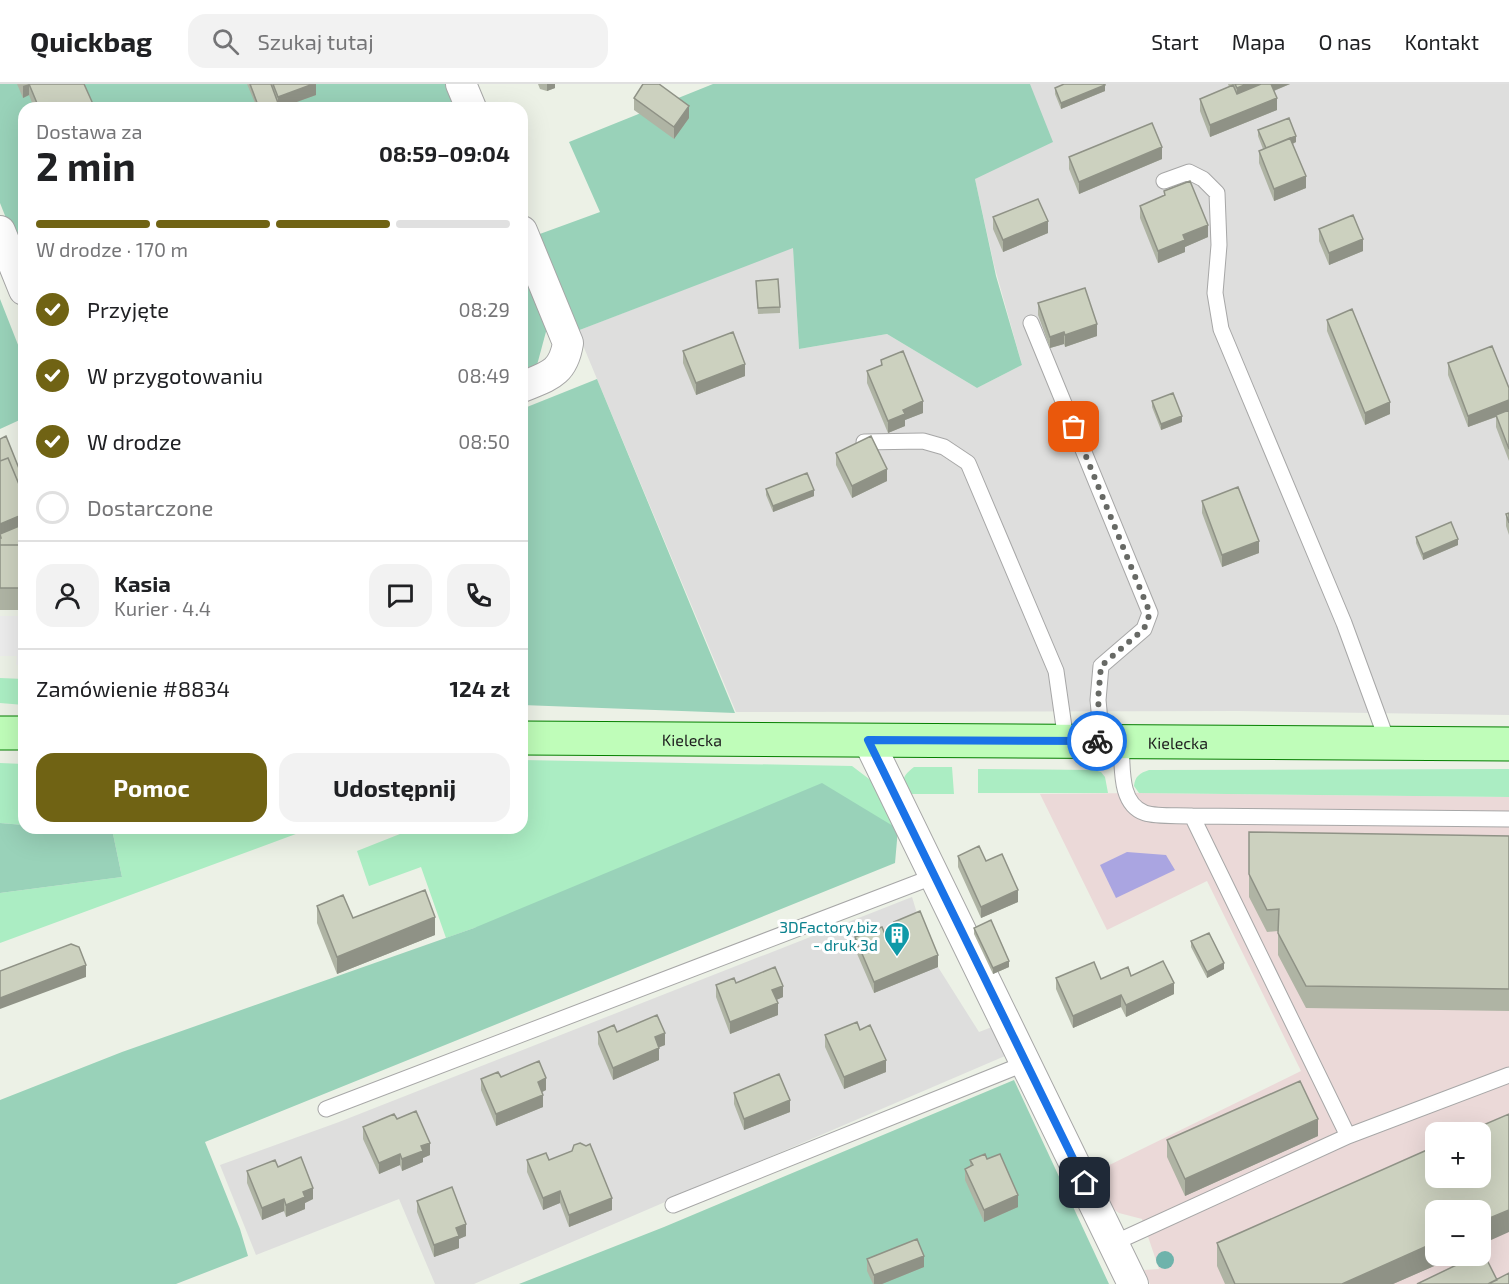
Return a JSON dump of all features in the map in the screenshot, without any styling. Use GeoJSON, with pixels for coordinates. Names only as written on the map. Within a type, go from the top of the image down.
{"type":"FeatureCollection","features":[{"type":"Feature","properties":{"kind":"main road"},"geometry":{"type":"LineString","coordinates":[[0,733],[18,733]]}},
{"type":"Feature","properties":{"kind":"main road","name":"Kielecka"},"geometry":{"type":"LineString","coordinates":[[528,738],[1509,744]]}},
{"type":"Feature","properties":{"kind":"street"},"geometry":{"type":"LineString","coordinates":[[461,84],[468,102]]}},
{"type":"Feature","properties":{"kind":"street"},"geometry":{"type":"LineString","coordinates":[[0,231],[18,275]]}},
{"type":"Feature","properties":{"kind":"street"},"geometry":{"type":"LineString","coordinates":[[528,246],[568,343],[566,359],[550,375],[528,384]]}},
{"type":"Feature","properties":{"kind":"street"},"geometry":{"type":"LineString","coordinates":[[868,740],[1133,1284]]}},
{"type":"Feature","properties":{"kind":"lane"},"geometry":{"type":"LineString","coordinates":[[1164,182],[1189,172],[1203,179],[1217,193],[1219,245],[1215,293],[1221,329],[1344,623],[1388,743]]}},
{"type":"Feature","properties":{"kind":"lane"},"geometry":{"type":"LineString","coordinates":[[1031,323],[1150,613],[1144,629],[1101,666],[1098,700],[1126,793],[1135,806],[1145,813],[1192,816],[1509,819]]}},
{"type":"Feature","properties":{"kind":"lane"},"geometry":{"type":"LineString","coordinates":[[864,442],[923,441],[944,447],[968,463],[1056,671],[1066,741]]}},
{"type":"Feature","properties":{"kind":"lane"},"geometry":{"type":"LineString","coordinates":[[1192,816],[1348,1136]]}},
{"type":"Feature","properties":{"kind":"lane"},"geometry":{"type":"LineString","coordinates":[[326,1109],[935,876]]}},
{"type":"Feature","properties":{"kind":"lane"},"geometry":{"type":"LineString","coordinates":[[673,1205],[1026,1063]]}},
{"type":"Feature","properties":{"kind":"lane"},"geometry":{"type":"LineString","coordinates":[[1114,1243],[1348,1136],[1509,1075]]}},
{"type":"Feature","properties":{"kind":"shaded area"},"geometry":{"type":"Polygon","coordinates":[[[1029,84],[1509,84],[1509,715],[1238,711],[736,712],[577,331],[793,247],[799,349],[887,334],[977,388],[1022,365],[994,265],[975,179],[1029,84]]]}},
{"type":"Feature","properties":{"kind":"shaded area"},"geometry":{"type":"Polygon","coordinates":[[[0,616],[18,616],[18,665],[16,665],[17,656],[0,656],[0,616]]]}},
{"type":"Feature","properties":{"kind":"shaded area"},"geometry":{"type":"Polygon","coordinates":[[[1040,794],[1509,797],[1509,1284],[1150,1284],[1144,1270],[1159,1269],[1142,1219],[1119,1213],[1110,1207],[1093,1173],[1301,1071],[1207,881],[1107,930],[1040,794]]]}},
{"type":"Feature","properties":{"kind":"shaded area"},"geometry":{"type":"Polygon","coordinates":[[[1127,852],[1166,855],[1175,870],[1116,898],[1100,865],[1127,852]]]}},
{"type":"Feature","properties":{"kind":"shaded area"},"geometry":{"type":"Polygon","coordinates":[[[912,897],[938,967],[979,1032],[992,1027],[1005,1056],[474,1284],[435,1284],[399,1199],[256,1255],[220,1165],[339,1122],[912,897]]]}},
{"type":"Feature","properties":{"kind":"green space"},"geometry":{"type":"Polygon","coordinates":[[[0,84],[446,84],[454,102],[18,102],[18,248],[0,203],[0,84]]]}},
{"type":"Feature","properties":{"kind":"green space"},"geometry":{"type":"Polygon","coordinates":[[[713,84],[1030,84],[1053,142],[975,179],[996,276],[1022,365],[977,388],[887,334],[799,349],[793,248],[577,331],[537,235],[600,212],[569,142],[713,84]]]}},
{"type":"Feature","properties":{"kind":"green space"},"geometry":{"type":"Polygon","coordinates":[[[528,282],[547,328],[537,365],[528,370],[528,282]]]}},
{"type":"Feature","properties":{"kind":"green space"},"geometry":{"type":"Polygon","coordinates":[[[0,299],[18,345],[18,421],[0,429],[0,299]]]}},
{"type":"Feature","properties":{"kind":"green space"},"geometry":{"type":"Polygon","coordinates":[[[597,379],[735,713],[528,705],[528,407],[597,379]]]}},
{"type":"Feature","properties":{"kind":"green space"},"geometry":{"type":"Polygon","coordinates":[[[0,678],[18,679],[18,704],[0,703],[0,678]]]}},
{"type":"Feature","properties":{"kind":"green space"},"geometry":{"type":"Polygon","coordinates":[[[528,760],[852,766],[877,785],[898,829],[474,928],[446,938],[421,867],[369,886],[357,851],[400,834],[528,834],[528,760]]]}},
{"type":"Feature","properties":{"kind":"green space"},"geometry":{"type":"Polygon","coordinates":[[[0,763],[18,764],[18,824],[0,823],[0,763]]]}},
{"type":"Feature","properties":{"kind":"green space"},"geometry":{"type":"Polygon","coordinates":[[[914,767],[952,767],[954,794],[907,794],[904,779],[914,767]]]}},
{"type":"Feature","properties":{"kind":"green space"},"geometry":{"type":"Polygon","coordinates":[[[978,769],[1094,770],[1101,772],[1105,777],[1108,793],[978,793],[978,769]]]}},
{"type":"Feature","properties":{"kind":"green space"},"geometry":{"type":"Polygon","coordinates":[[[1509,769],[1509,797],[1139,793],[1134,786],[1138,775],[1149,770],[1509,769]]]}},
{"type":"Feature","properties":{"kind":"green space"},"geometry":{"type":"Polygon","coordinates":[[[822,783],[898,829],[895,863],[205,1142],[240,1229],[248,1256],[176,1284],[0,1284],[0,1100],[122,1052],[474,928],[822,783]]]}},
{"type":"Feature","properties":{"kind":"green space"},"geometry":{"type":"Polygon","coordinates":[[[0,823],[18,824],[18,834],[113,834],[122,877],[0,893],[0,823]]]}},
{"type":"Feature","properties":{"kind":"green space"},"geometry":{"type":"Polygon","coordinates":[[[113,834],[296,834],[0,943],[0,893],[122,877],[113,834]]]}},
{"type":"Feature","properties":{"kind":"green space"},"geometry":{"type":"Polygon","coordinates":[[[1014,1080],[1109,1284],[519,1284],[664,1227],[1014,1080]]]}},
{"type":"Feature","properties":{"kind":"building"},"geometry":{"type":"Polygon","coordinates":[[[29,84],[84,84],[92,102],[36,102],[29,84]]]}},
{"type":"Feature","properties":{"kind":"building"},"geometry":{"type":"Polygon","coordinates":[[[250,84],[271,84],[278,102],[257,102],[250,84]]]}},
{"type":"Feature","properties":{"kind":"building"},"geometry":{"type":"Polygon","coordinates":[[[273,84],[313,84],[278,97],[273,84]]]}},
{"type":"Feature","properties":{"kind":"building"},"geometry":{"type":"Polygon","coordinates":[[[643,84],[659,84],[689,106],[674,127],[634,98],[643,84]]]}},
{"type":"Feature","properties":{"kind":"building"},"geometry":{"type":"Polygon","coordinates":[[[1064,84],[1105,85],[1061,103],[1055,88],[1064,84]]]}},
{"type":"Feature","properties":{"kind":"building"},"geometry":{"type":"Polygon","coordinates":[[[1235,84],[1247,84],[1237,88],[1235,84]]]}},
{"type":"Feature","properties":{"kind":"building"},"geometry":{"type":"Polygon","coordinates":[[[1261,84],[1271,84],[1277,98],[1210,125],[1200,99],[1233,85],[1237,94],[1261,84]]]}},
{"type":"Feature","properties":{"kind":"building"},"geometry":{"type":"Polygon","coordinates":[[[1289,118],[1296,136],[1266,148],[1258,130],[1289,118]]]}},
{"type":"Feature","properties":{"kind":"building"},"geometry":{"type":"Polygon","coordinates":[[[1152,123],[1162,147],[1079,182],[1069,157],[1152,123]]]}},
{"type":"Feature","properties":{"kind":"building"},"geometry":{"type":"Polygon","coordinates":[[[1290,138],[1306,176],[1274,189],[1259,151],[1290,138]]]}},
{"type":"Feature","properties":{"kind":"building"},"geometry":{"type":"Polygon","coordinates":[[[1190,181],[1208,225],[1183,235],[1185,240],[1158,251],[1140,206],[1165,195],[1164,191],[1190,181]]]}},
{"type":"Feature","properties":{"kind":"building"},"geometry":{"type":"Polygon","coordinates":[[[1038,199],[1048,221],[1003,240],[993,217],[1038,199]]]}},
{"type":"Feature","properties":{"kind":"building"},"geometry":{"type":"Polygon","coordinates":[[[1353,215],[1363,239],[1329,253],[1319,229],[1353,215]]]}},
{"type":"Feature","properties":{"kind":"building"},"geometry":{"type":"Polygon","coordinates":[[[778,279],[780,307],[758,308],[756,281],[778,279]]]}},
{"type":"Feature","properties":{"kind":"building"},"geometry":{"type":"Polygon","coordinates":[[[1085,288],[1097,324],[1065,335],[1064,332],[1050,337],[1038,303],[1085,288]]]}},
{"type":"Feature","properties":{"kind":"building"},"geometry":{"type":"Polygon","coordinates":[[[1352,309],[1390,402],[1365,413],[1327,320],[1352,309]]]}},
{"type":"Feature","properties":{"kind":"building"},"geometry":{"type":"Polygon","coordinates":[[[733,332],[745,364],[696,383],[683,351],[733,332]]]}},
{"type":"Feature","properties":{"kind":"building"},"geometry":{"type":"Polygon","coordinates":[[[1492,346],[1509,388],[1509,400],[1468,416],[1448,363],[1492,346]]]}},
{"type":"Feature","properties":{"kind":"building"},"geometry":{"type":"Polygon","coordinates":[[[903,351],[923,401],[903,410],[905,414],[888,421],[867,371],[882,365],[881,360],[903,351]]]}},
{"type":"Feature","properties":{"kind":"building"},"geometry":{"type":"Polygon","coordinates":[[[1173,393],[1182,416],[1161,424],[1152,401],[1173,393]]]}},
{"type":"Feature","properties":{"kind":"building"},"geometry":{"type":"Polygon","coordinates":[[[1509,410],[1509,449],[1496,415],[1509,410]]]}},
{"type":"Feature","properties":{"kind":"building"},"geometry":{"type":"Polygon","coordinates":[[[6,436],[18,466],[18,482],[8,458],[0,461],[0,439],[6,436]]]}},
{"type":"Feature","properties":{"kind":"building"},"geometry":{"type":"Polygon","coordinates":[[[871,436],[887,469],[852,486],[836,453],[871,436]]]}},
{"type":"Feature","properties":{"kind":"building"},"geometry":{"type":"Polygon","coordinates":[[[8,458],[18,482],[18,516],[0,524],[0,461],[8,458]]]}},
{"type":"Feature","properties":{"kind":"building"},"geometry":{"type":"Polygon","coordinates":[[[807,473],[814,490],[773,506],[766,489],[807,473]]]}},
{"type":"Feature","properties":{"kind":"building"},"geometry":{"type":"Polygon","coordinates":[[[1238,487],[1259,541],[1222,555],[1202,501],[1238,487]]]}},
{"type":"Feature","properties":{"kind":"building"},"geometry":{"type":"Polygon","coordinates":[[[1451,522],[1458,539],[1423,554],[1416,537],[1451,522]]]}},
{"type":"Feature","properties":{"kind":"building"},"geometry":{"type":"Polygon","coordinates":[[[18,526],[18,545],[0,545],[0,534],[18,526]]]}},
{"type":"Feature","properties":{"kind":"building"},"geometry":{"type":"Polygon","coordinates":[[[0,545],[18,545],[18,588],[0,588],[0,545]]]}},
{"type":"Feature","properties":{"kind":"building"},"geometry":{"type":"Polygon","coordinates":[[[1249,832],[1509,836],[1509,989],[1306,986],[1278,933],[1279,909],[1267,910],[1249,874],[1249,832]]]}},
{"type":"Feature","properties":{"kind":"building"},"geometry":{"type":"Polygon","coordinates":[[[979,846],[986,861],[1002,854],[1018,890],[981,907],[958,856],[979,846]]]}},
{"type":"Feature","properties":{"kind":"building"},"geometry":{"type":"Polygon","coordinates":[[[425,890],[435,917],[337,957],[317,906],[343,895],[353,918],[425,890]]]}},
{"type":"Feature","properties":{"kind":"building","name":"3DFactory.biz - druk 3d"},"geometry":{"type":"Polygon","coordinates":[[[920,911],[938,955],[874,982],[855,937],[882,927],[885,934],[897,929],[894,922],[920,911]]]}},
{"type":"Feature","properties":{"kind":"building"},"geometry":{"type":"Polygon","coordinates":[[[991,920],[1009,961],[993,968],[974,928],[991,920]]]}},
{"type":"Feature","properties":{"kind":"building"},"geometry":{"type":"Polygon","coordinates":[[[1209,933],[1224,963],[1207,972],[1191,941],[1209,933]]]}},
{"type":"Feature","properties":{"kind":"building"},"geometry":{"type":"Polygon","coordinates":[[[71,944],[79,947],[86,965],[0,998],[0,971],[71,944]]]}},
{"type":"Feature","properties":{"kind":"building"},"geometry":{"type":"Polygon","coordinates":[[[1163,961],[1174,983],[1126,1005],[1121,995],[1073,1016],[1056,978],[1094,962],[1101,979],[1128,967],[1131,976],[1163,961]]]}},
{"type":"Feature","properties":{"kind":"building"},"geometry":{"type":"Polygon","coordinates":[[[775,967],[783,986],[772,990],[778,1003],[730,1022],[716,985],[734,978],[736,983],[775,967]]]}},
{"type":"Feature","properties":{"kind":"building"},"geometry":{"type":"Polygon","coordinates":[[[657,1015],[665,1033],[655,1037],[659,1048],[613,1068],[598,1032],[614,1025],[617,1032],[657,1015]]]}},
{"type":"Feature","properties":{"kind":"building"},"geometry":{"type":"Polygon","coordinates":[[[857,1022],[860,1030],[870,1025],[886,1060],[844,1077],[825,1035],[857,1022]]]}},
{"type":"Feature","properties":{"kind":"building"},"geometry":{"type":"Polygon","coordinates":[[[539,1061],[546,1078],[538,1082],[543,1095],[496,1114],[481,1079],[498,1072],[501,1077],[539,1061]]]}},
{"type":"Feature","properties":{"kind":"building"},"geometry":{"type":"Polygon","coordinates":[[[779,1074],[790,1100],[744,1119],[734,1093],[779,1074]]]}},
{"type":"Feature","properties":{"kind":"building"},"geometry":{"type":"Polygon","coordinates":[[[1300,1081],[1318,1119],[1185,1179],[1167,1140],[1300,1081]]]}},
{"type":"Feature","properties":{"kind":"building"},"geometry":{"type":"Polygon","coordinates":[[[416,1111],[430,1143],[421,1146],[423,1151],[402,1159],[400,1154],[379,1163],[363,1127],[394,1114],[397,1119],[416,1111]]]}},
{"type":"Feature","properties":{"kind":"building"},"geometry":{"type":"Polygon","coordinates":[[[1509,1114],[1509,1210],[1491,1217],[1491,1200],[1425,1200],[1425,1247],[1342,1284],[1235,1284],[1217,1243],[1425,1151],[1425,1188],[1491,1188],[1490,1122],[1509,1114]]]}},
{"type":"Feature","properties":{"kind":"building"},"geometry":{"type":"Polygon","coordinates":[[[580,1143],[586,1146],[590,1144],[612,1198],[569,1215],[560,1191],[543,1198],[527,1160],[546,1153],[549,1160],[572,1151],[574,1145],[580,1143]]]}},
{"type":"Feature","properties":{"kind":"building"},"geometry":{"type":"Polygon","coordinates":[[[985,1154],[987,1159],[1000,1154],[1018,1195],[984,1210],[965,1169],[973,1165],[970,1160],[985,1154]]]}},
{"type":"Feature","properties":{"kind":"building"},"geometry":{"type":"Polygon","coordinates":[[[301,1157],[313,1188],[303,1192],[305,1197],[286,1205],[284,1199],[262,1208],[247,1171],[275,1160],[278,1167],[301,1157]]]}},
{"type":"Feature","properties":{"kind":"building"},"geometry":{"type":"Polygon","coordinates":[[[452,1187],[466,1224],[456,1228],[459,1236],[434,1245],[417,1201],[452,1187]]]}},
{"type":"Feature","properties":{"kind":"building"},"geometry":{"type":"Polygon","coordinates":[[[917,1239],[924,1256],[874,1275],[867,1259],[917,1239]]]}},
{"type":"Feature","properties":{"kind":"building"},"geometry":{"type":"Polygon","coordinates":[[[1454,1266],[1490,1266],[1497,1280],[1488,1284],[1417,1284],[1454,1266]]]}},
{"type":"Feature","properties":{"kind":"building"},"geometry":{"type":"Polygon","coordinates":[[[1509,1273],[1509,1284],[1488,1284],[1509,1273]]]}},
{"type":"Feature","properties":{"kind":"way so far"},"geometry":{"type":"LineString","coordinates":[[1074,427],[1150,613],[1144,629],[1120,647],[1101,666],[1098,700],[1102,741],[1097,741]]}},
{"type":"Feature","properties":{"kind":"place","name":"3DFactory.biz - druk 3d"},"geometry":{"type":"Point","coordinates":[897,958]}},
{"type":"Feature","properties":{"kind":"route"},"geometry":{"type":"LineString","coordinates":[[1085,1183],[868,740],[1097,741]]}}]}
